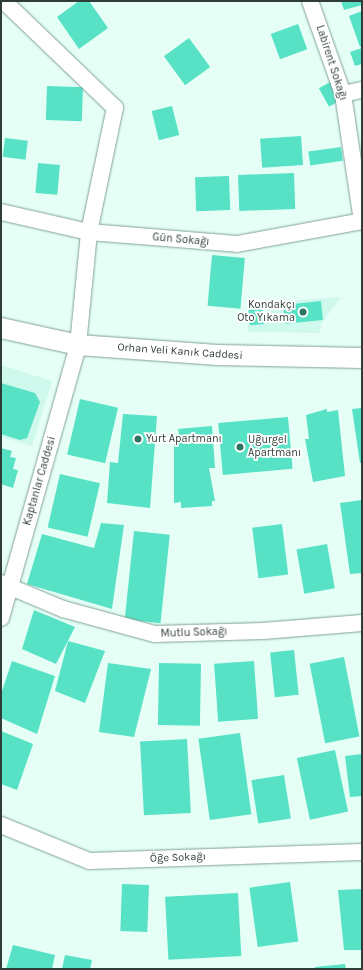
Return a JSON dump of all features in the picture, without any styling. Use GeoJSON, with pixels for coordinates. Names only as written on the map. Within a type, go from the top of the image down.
{"type":"FeatureCollection","features":[{"type":"Feature","properties":{"kind":"street","name":"Kaptanlar Caddesi"},"geometry":{"type":"LineString","coordinates":[[1,618],[6,585],[78,345],[88,232],[115,108],[4,1]]}},
{"type":"Feature","properties":{"kind":"street","name":"Labirent Sokağı"},"geometry":{"type":"LineString","coordinates":[[310,1],[343,94],[362,221]]}},
{"type":"Feature","properties":{"kind":"street"},"geometry":{"type":"LineString","coordinates":[[343,94],[362,90]]}},
{"type":"Feature","properties":{"kind":"street","name":"Gün Sokağı"},"geometry":{"type":"LineString","coordinates":[[1,212],[88,232],[237,244],[362,221]]}},
{"type":"Feature","properties":{"kind":"street","name":"Orhan Veli Kanık Caddesi"},"geometry":{"type":"LineString","coordinates":[[1,328],[78,345],[218,355],[362,358]]}},
{"type":"Feature","properties":{"kind":"street","name":"Mutlu Sokağı"},"geometry":{"type":"LineString","coordinates":[[6,585],[63,609],[155,634],[262,631],[362,623]]}},
{"type":"Feature","properties":{"kind":"street","name":"Öḡe Sokağı"},"geometry":{"type":"LineString","coordinates":[[1,825],[89,861],[362,852]]}},
{"type":"Feature","properties":{"kind":"shaded area"},"geometry":{"type":"Polygon","coordinates":[[[341,297],[321,324],[320,333],[248,332],[247,304],[341,297]]]}},
{"type":"Feature","properties":{"kind":"shaded area"},"geometry":{"type":"Polygon","coordinates":[[[1,365],[52,381],[32,446],[1,437],[1,365]]]}},
{"type":"Feature","properties":{"kind":"building"},"geometry":{"type":"Polygon","coordinates":[[[79,1],[89,1],[108,28],[79,49],[57,17],[79,1]]]}},
{"type":"Feature","properties":{"kind":"building"},"geometry":{"type":"Polygon","coordinates":[[[341,1],[362,1],[362,5],[344,10],[341,1]]]}},
{"type":"Feature","properties":{"kind":"building"},"geometry":{"type":"Polygon","coordinates":[[[362,11],[362,46],[360,47],[349,16],[362,11]]]}},
{"type":"Feature","properties":{"kind":"building"},"geometry":{"type":"Polygon","coordinates":[[[298,24],[307,49],[280,59],[271,34],[298,24]]]}},
{"type":"Feature","properties":{"kind":"building"},"geometry":{"type":"Polygon","coordinates":[[[189,38],[210,67],[185,85],[164,56],[189,38]]]}},
{"type":"Feature","properties":{"kind":"building"},"geometry":{"type":"Polygon","coordinates":[[[362,48],[362,64],[355,66],[350,52],[362,48]]]}},
{"type":"Feature","properties":{"kind":"building"},"geometry":{"type":"Polygon","coordinates":[[[332,81],[342,99],[329,107],[319,88],[332,81]]]}},
{"type":"Feature","properties":{"kind":"building"},"geometry":{"type":"Polygon","coordinates":[[[47,86],[83,87],[82,121],[46,120],[47,86]]]}},
{"type":"Feature","properties":{"kind":"building"},"geometry":{"type":"Polygon","coordinates":[[[172,106],[179,135],[159,140],[152,111],[172,106]]]}},
{"type":"Feature","properties":{"kind":"building"},"geometry":{"type":"Polygon","coordinates":[[[301,136],[303,165],[262,168],[260,139],[301,136]]]}},
{"type":"Feature","properties":{"kind":"building"},"geometry":{"type":"Polygon","coordinates":[[[5,138],[28,141],[26,160],[3,157],[5,138]]]}},
{"type":"Feature","properties":{"kind":"building"},"geometry":{"type":"Polygon","coordinates":[[[341,147],[343,161],[310,165],[308,152],[341,147]]]}},
{"type":"Feature","properties":{"kind":"building"},"geometry":{"type":"Polygon","coordinates":[[[38,163],[60,165],[57,195],[35,193],[38,163]]]}},
{"type":"Feature","properties":{"kind":"building"},"geometry":{"type":"Polygon","coordinates":[[[294,173],[295,209],[239,211],[238,175],[294,173]]]}},
{"type":"Feature","properties":{"kind":"building"},"geometry":{"type":"Polygon","coordinates":[[[229,176],[230,210],[196,211],[195,177],[229,176]]]}},
{"type":"Feature","properties":{"kind":"building"},"geometry":{"type":"Polygon","coordinates":[[[212,255],[245,258],[240,309],[208,306],[212,255]]]}},
{"type":"Feature","properties":{"kind":"building","name":"Kondakçı Oto Yıkama"},"geometry":{"type":"Polygon","coordinates":[[[321,301],[323,320],[285,324],[283,305],[321,301]]]}},
{"type":"Feature","properties":{"kind":"building"},"geometry":{"type":"Polygon","coordinates":[[[262,305],[264,324],[250,325],[248,306],[262,305]]]}},
{"type":"Feature","properties":{"kind":"building"},"geometry":{"type":"Polygon","coordinates":[[[1,383],[35,393],[40,402],[27,438],[20,440],[1,434],[1,383]]]}},
{"type":"Feature","properties":{"kind":"building"},"geometry":{"type":"Polygon","coordinates":[[[80,399],[118,408],[105,463],[67,455],[80,399]]]}},
{"type":"Feature","properties":{"kind":"building"},"geometry":{"type":"Polygon","coordinates":[[[362,408],[362,463],[360,463],[352,409],[362,408]]]}},
{"type":"Feature","properties":{"kind":"building"},"geometry":{"type":"Polygon","coordinates":[[[327,409],[327,412],[338,410],[345,476],[313,482],[305,439],[309,439],[306,415],[327,409]]]}},
{"type":"Feature","properties":{"kind":"building","name":"Yurt Apartmanı"},"geometry":{"type":"Polygon","coordinates":[[[123,414],[157,416],[150,508],[107,503],[110,462],[118,463],[123,414]]]}},
{"type":"Feature","properties":{"kind":"building"},"geometry":{"type":"Polygon","coordinates":[[[288,417],[293,469],[223,475],[218,423],[288,417]]]}},
{"type":"Feature","properties":{"kind":"building"},"geometry":{"type":"Polygon","coordinates":[[[212,426],[215,468],[209,468],[215,501],[212,501],[212,506],[181,508],[181,502],[174,503],[174,434],[179,434],[178,429],[212,426]]]}},
{"type":"Feature","properties":{"kind":"building"},"geometry":{"type":"Polygon","coordinates":[[[1,448],[12,451],[10,457],[16,458],[13,469],[18,470],[13,488],[1,484],[1,448]]]}},
{"type":"Feature","properties":{"kind":"building"},"geometry":{"type":"Polygon","coordinates":[[[60,474],[100,483],[88,537],[48,528],[60,474]]]}},
{"type":"Feature","properties":{"kind":"building"},"geometry":{"type":"Polygon","coordinates":[[[362,500],[362,573],[350,574],[340,503],[362,500]]]}},
{"type":"Feature","properties":{"kind":"building"},"geometry":{"type":"Polygon","coordinates":[[[101,523],[124,525],[112,609],[27,584],[42,534],[94,548],[101,523]]]}},
{"type":"Feature","properties":{"kind":"building"},"geometry":{"type":"Polygon","coordinates":[[[282,524],[288,575],[258,578],[252,528],[282,524]]]}},
{"type":"Feature","properties":{"kind":"building"},"geometry":{"type":"Polygon","coordinates":[[[134,531],[170,535],[160,623],[125,620],[134,531]]]}},
{"type":"Feature","properties":{"kind":"building"},"geometry":{"type":"Polygon","coordinates":[[[327,544],[335,588],[304,594],[296,549],[327,544]]]}},
{"type":"Feature","properties":{"kind":"building"},"geometry":{"type":"Polygon","coordinates":[[[34,610],[75,627],[56,664],[22,649],[34,610]]]}},
{"type":"Feature","properties":{"kind":"building"},"geometry":{"type":"Polygon","coordinates":[[[68,641],[105,651],[85,703],[55,691],[68,641]]]}},
{"type":"Feature","properties":{"kind":"building"},"geometry":{"type":"Polygon","coordinates":[[[294,650],[299,695],[275,697],[270,653],[294,650]]]}},
{"type":"Feature","properties":{"kind":"building"},"geometry":{"type":"Polygon","coordinates":[[[344,657],[359,737],[325,743],[310,664],[344,657]]]}},
{"type":"Feature","properties":{"kind":"building"},"geometry":{"type":"Polygon","coordinates":[[[12,661],[55,676],[37,734],[1,718],[1,694],[12,661]]]}},
{"type":"Feature","properties":{"kind":"building"},"geometry":{"type":"Polygon","coordinates":[[[254,661],[258,719],[218,722],[214,664],[254,661]]]}},
{"type":"Feature","properties":{"kind":"building"},"geometry":{"type":"Polygon","coordinates":[[[108,663],[151,669],[134,737],[99,732],[108,663]]]}},
{"type":"Feature","properties":{"kind":"building"},"geometry":{"type":"Polygon","coordinates":[[[159,663],[201,664],[200,726],[158,725],[159,663]]]}},
{"type":"Feature","properties":{"kind":"building"},"geometry":{"type":"Polygon","coordinates":[[[1,731],[33,744],[17,790],[1,784],[1,731]]]}},
{"type":"Feature","properties":{"kind":"building"},"geometry":{"type":"Polygon","coordinates":[[[240,733],[251,814],[210,820],[198,739],[240,733]]]}},
{"type":"Feature","properties":{"kind":"building"},"geometry":{"type":"Polygon","coordinates":[[[187,739],[191,813],[144,815],[140,741],[187,739]]]}},
{"type":"Feature","properties":{"kind":"building"},"geometry":{"type":"Polygon","coordinates":[[[335,750],[348,812],[310,820],[297,758],[335,750]]]}},
{"type":"Feature","properties":{"kind":"building"},"geometry":{"type":"Polygon","coordinates":[[[362,754],[362,796],[350,797],[345,756],[362,754]]]}},
{"type":"Feature","properties":{"kind":"building"},"geometry":{"type":"Polygon","coordinates":[[[284,775],[291,818],[258,824],[251,780],[284,775]]]}},
{"type":"Feature","properties":{"kind":"building"},"geometry":{"type":"Polygon","coordinates":[[[290,882],[298,941],[258,947],[249,888],[290,882]]]}},
{"type":"Feature","properties":{"kind":"building"},"geometry":{"type":"Polygon","coordinates":[[[122,884],[149,885],[147,932],[120,931],[122,884]]]}},
{"type":"Feature","properties":{"kind":"building"},"geometry":{"type":"Polygon","coordinates":[[[362,889],[362,950],[344,950],[338,890],[362,889]]]}},
{"type":"Feature","properties":{"kind":"building"},"geometry":{"type":"Polygon","coordinates":[[[238,893],[241,956],[168,960],[165,897],[238,893]]]}},
{"type":"Feature","properties":{"kind":"building"},"geometry":{"type":"Polygon","coordinates":[[[13,945],[55,955],[52,969],[6,969],[13,945]]]}},
{"type":"Feature","properties":{"kind":"building"},"geometry":{"type":"Polygon","coordinates":[[[65,955],[92,960],[90,969],[62,969],[65,955]]]}},
{"type":"Feature","properties":{"kind":"building"},"geometry":{"type":"Polygon","coordinates":[[[345,964],[346,969],[315,969],[315,967],[345,964]]]}},
{"type":"Feature","properties":{"kind":"place","name":"Kondakçı Oto Yıkama"},"geometry":{"type":"Point","coordinates":[303,312]}},
{"type":"Feature","properties":{"kind":"place","name":"Yurt Apartmanı"},"geometry":{"type":"Point","coordinates":[138,439]}},
{"type":"Feature","properties":{"kind":"place","name":"Uḡurgel Apartmanı"},"geometry":{"type":"Point","coordinates":[240,447]}}]}
